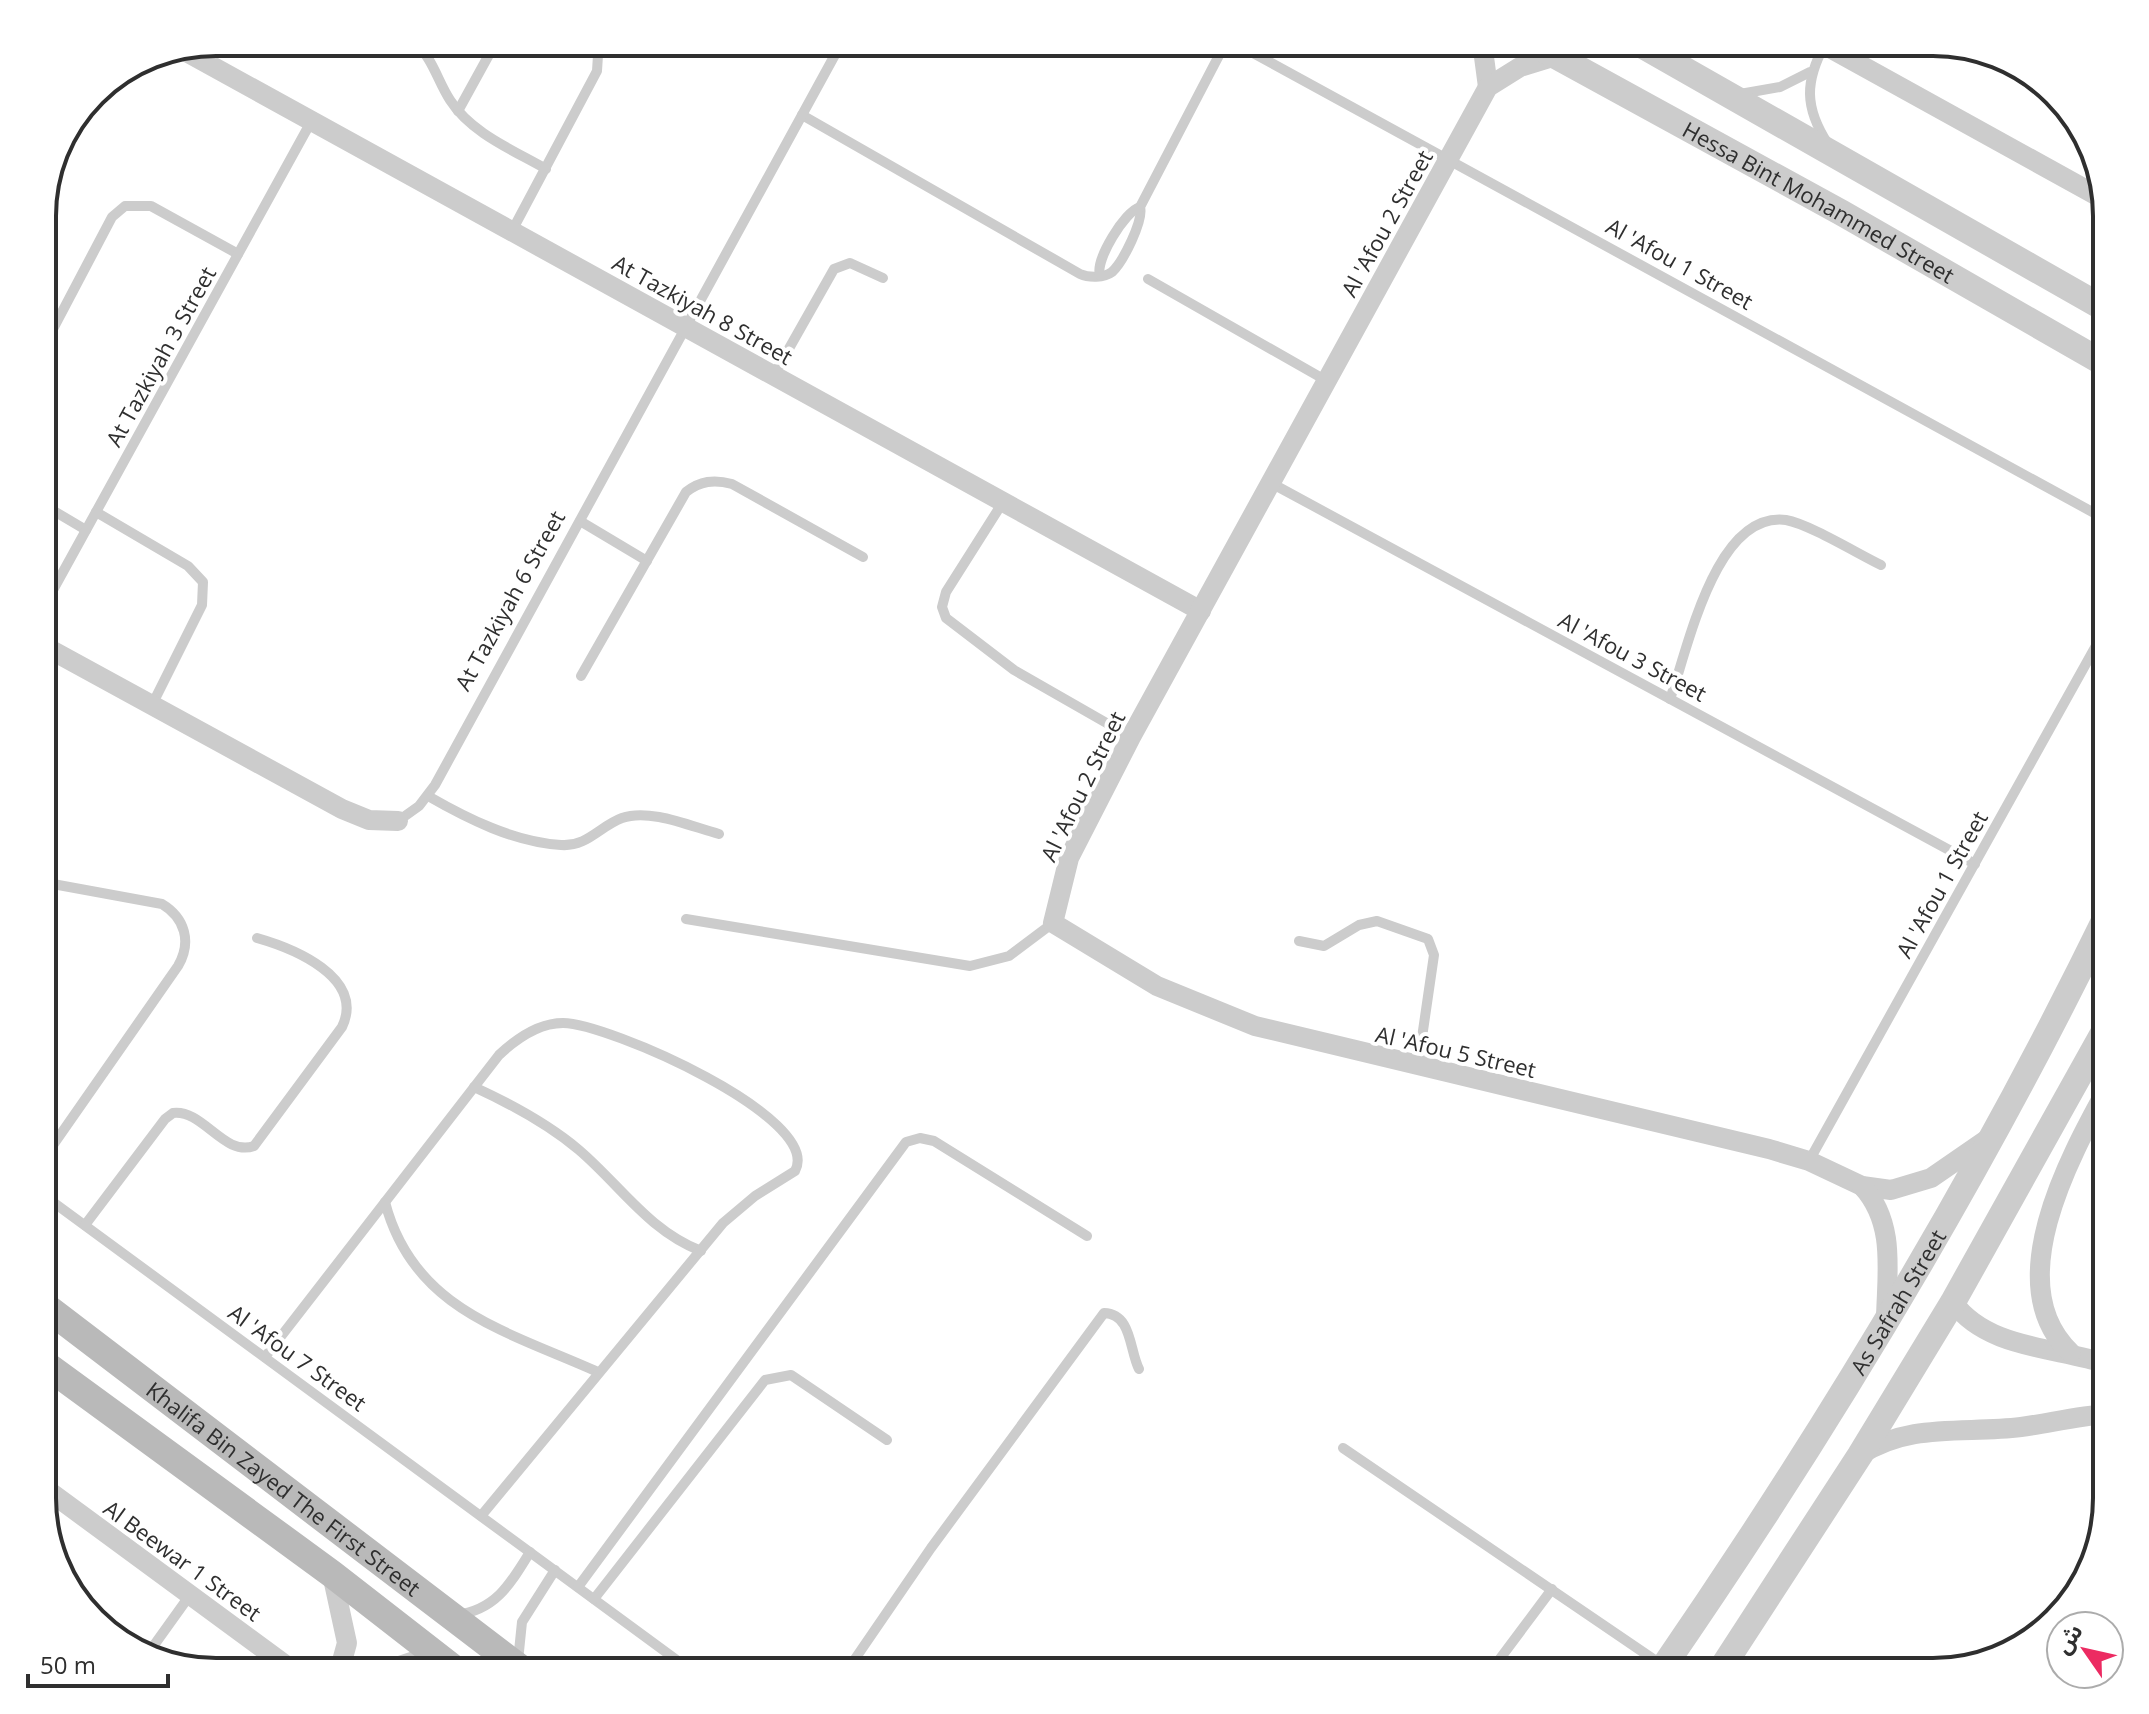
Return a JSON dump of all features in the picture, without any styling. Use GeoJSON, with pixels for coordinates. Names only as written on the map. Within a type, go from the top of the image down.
{"type":"FeatureCollection","features":[{"type":"Feature","properties":{"kind":"main road","name":"Khalifa Bin Zayed The First Street"},"geometry":{"type":"LineString","coordinates":[[56,1315],[506,1658]]}},
{"type":"Feature","properties":{"kind":"main road","name":"Khalifa Bin Zayed The First Street"},"geometry":{"type":"LineString","coordinates":[[56,1372],[332,1574],[440,1658]]}},
{"type":"Feature","properties":{"kind":"street"},"geometry":{"type":"LineString","coordinates":[[1484,56],[1488,87],[1520,67],[1556,56]]}},
{"type":"Feature","properties":{"kind":"street","name":"Hessa Bint Mohammed Street"},"geometry":{"type":"LineString","coordinates":[[1556,56],[1856,220],[2093,357]]}},
{"type":"Feature","properties":{"kind":"street"},"geometry":{"type":"LineString","coordinates":[[1662,56],[2093,302]]}},
{"type":"Feature","properties":{"kind":"street"},"geometry":{"type":"LineString","coordinates":[[1846,56],[2092,193]]}},
{"type":"Feature","properties":{"kind":"street","name":"At Tazkiyah 8 Street"},"geometry":{"type":"LineString","coordinates":[[196,57],[1201,611]]}},
{"type":"Feature","properties":{"kind":"street","name":"Al 'Afou 2 Street"},"geometry":{"type":"LineString","coordinates":[[1053,923],[1069,858],[1131,737],[1488,87]]}},
{"type":"Feature","properties":{"kind":"street","name":"At Tazkiyah 6 Street"},"geometry":{"type":"LineString","coordinates":[[56,653],[355,816],[398,821]]}},
{"type":"Feature","properties":{"kind":"street","name":"Al 'Afou 5 Street"},"geometry":{"type":"LineString","coordinates":[[1053,923],[1145,979],[1226,1016],[1286,1035],[1741,1141],[1809,1161],[1862,1186],[1891,1190],[1919,1184],[1992,1136]]}},
{"type":"Feature","properties":{"kind":"street","name":"As Safrah Street"},"geometry":{"type":"LineString","coordinates":[[1669,1658],[1736,1558],[1886,1318],[2049,1034],[2093,944]]}},
{"type":"Feature","properties":{"kind":"street"},"geometry":{"type":"LineString","coordinates":[[1728,1658],[1860,1455],[1953,1302],[2093,1051]]}},
{"type":"Feature","properties":{"kind":"street"},"geometry":{"type":"LineString","coordinates":[[2071,1353],[2054,1333],[2042,1308],[2043,1253],[2068,1163],[2093,1116]]}},
{"type":"Feature","properties":{"kind":"street"},"geometry":{"type":"LineString","coordinates":[[1862,1186],[1878,1207],[1886,1232],[1886,1318]]}},
{"type":"Feature","properties":{"kind":"street"},"geometry":{"type":"LineString","coordinates":[[1953,1302],[1970,1322],[1992,1335],[2093,1360]]}},
{"type":"Feature","properties":{"kind":"street"},"geometry":{"type":"LineString","coordinates":[[1860,1455],[1885,1440],[1911,1432],[2009,1428],[2093,1416]]}},
{"type":"Feature","properties":{"kind":"street","name":"Al Beewar 1 Street"},"geometry":{"type":"LineString","coordinates":[[56,1496],[276,1658]]}},
{"type":"Feature","properties":{"kind":"street"},"geometry":{"type":"LineString","coordinates":[[332,1574],[347,1643],[343,1658]]}},
{"type":"Feature","properties":{"kind":"street"},"geometry":{"type":"LineString","coordinates":[[423,1658],[435,1654]]}},
{"type":"Feature","properties":{"kind":"lane"},"geometry":{"type":"LineString","coordinates":[[427,56],[458,111],[479,130],[546,169]]}},
{"type":"Feature","properties":{"kind":"lane"},"geometry":{"type":"LineString","coordinates":[[458,111],[488,56]]}},
{"type":"Feature","properties":{"kind":"lane"},"geometry":{"type":"LineString","coordinates":[[512,231],[599,66],[596,56]]}},
{"type":"Feature","properties":{"kind":"lane","name":"At Tazkiyah 6 Street"},"geometry":{"type":"LineString","coordinates":[[398,821],[428,796],[834,56]]}},
{"type":"Feature","properties":{"kind":"lane"},"geometry":{"type":"LineString","coordinates":[[1100,275],[1101,260],[1129,213],[1140,207],[1219,56]]}},
{"type":"Feature","properties":{"kind":"lane","name":"Al 'Afou 1 Street"},"geometry":{"type":"LineString","coordinates":[[1259,56],[2093,512]]}},
{"type":"Feature","properties":{"kind":"lane"},"geometry":{"type":"LineString","coordinates":[[1817,56],[1810,72],[1812,105],[1833,151]]}},
{"type":"Feature","properties":{"kind":"lane"},"geometry":{"type":"LineString","coordinates":[[1732,94],[1780,87],[1810,72]]}},
{"type":"Feature","properties":{"kind":"lane"},"geometry":{"type":"LineString","coordinates":[[802,115],[1080,274],[1100,275],[1114,269],[1142,221],[1140,207]]}},
{"type":"Feature","properties":{"kind":"lane","name":"At Tazkiyah 3 Street"},"geometry":{"type":"LineString","coordinates":[[56,585],[312,120]]}},
{"type":"Feature","properties":{"kind":"lane"},"geometry":{"type":"LineString","coordinates":[[56,323],[112,217],[125,206],[151,206],[238,254]]}},
{"type":"Feature","properties":{"kind":"lane"},"geometry":{"type":"LineString","coordinates":[[774,375],[834,269],[850,263],[883,278]]}},
{"type":"Feature","properties":{"kind":"lane"},"geometry":{"type":"LineString","coordinates":[[1148,279],[1327,381]]}},
{"type":"Feature","properties":{"kind":"lane"},"geometry":{"type":"LineString","coordinates":[[581,676],[686,492],[698,484],[714,481],[732,484],[863,557]]}},
{"type":"Feature","properties":{"kind":"lane","name":"Al 'Afou 3 Street"},"geometry":{"type":"LineString","coordinates":[[1271,483],[1975,864]]}},
{"type":"Feature","properties":{"kind":"lane"},"geometry":{"type":"LineString","coordinates":[[1003,502],[946,592],[942,607],[946,618],[1014,670],[1131,737]]}},
{"type":"Feature","properties":{"kind":"lane"},"geometry":{"type":"LineString","coordinates":[[56,512],[86,530]]}},
{"type":"Feature","properties":{"kind":"lane"},"geometry":{"type":"LineString","coordinates":[[96,512],[188,566],[203,582],[202,605],[152,705]]}},
{"type":"Feature","properties":{"kind":"lane"},"geometry":{"type":"LineString","coordinates":[[1670,699],[1707,593],[1724,556],[1742,533],[1764,523],[1785,520],[1881,565]]}},
{"type":"Feature","properties":{"kind":"lane"},"geometry":{"type":"LineString","coordinates":[[580,521],[647,561]]}},
{"type":"Feature","properties":{"kind":"lane","name":"Al 'Afou 1 Street"},"geometry":{"type":"LineString","coordinates":[[1809,1161],[2093,651]]}},
{"type":"Feature","properties":{"kind":"lane"},"geometry":{"type":"LineString","coordinates":[[428,796],[490,827],[562,845],[581,842],[616,821],[636,815],[719,834]]}},
{"type":"Feature","properties":{"kind":"lane"},"geometry":{"type":"LineString","coordinates":[[56,885],[162,904],[177,916],[186,942],[178,966],[56,1141]]}},
{"type":"Feature","properties":{"kind":"lane"},"geometry":{"type":"LineString","coordinates":[[686,919],[970,966],[1009,956],[1053,923]]}},
{"type":"Feature","properties":{"kind":"lane"},"geometry":{"type":"LineString","coordinates":[[1299,941],[1324,946],[1359,925],[1377,921],[1428,939],[1434,955],[1418,1067]]}},
{"type":"Feature","properties":{"kind":"lane"},"geometry":{"type":"LineString","coordinates":[[85,1225],[165,1119],[173,1113],[189,1114],[237,1147],[254,1146],[342,1027],[346,1014],[345,1000],[328,973],[295,951],[257,938]]}},
{"type":"Feature","properties":{"kind":"lane"},"geometry":{"type":"LineString","coordinates":[[265,1357],[474,1087],[509,1046],[535,1030],[565,1023],[662,1056],[757,1107],[795,1147],[798,1166],[791,1176],[738,1209],[598,1372],[481,1516]]}},
{"type":"Feature","properties":{"kind":"lane"},"geometry":{"type":"LineString","coordinates":[[474,1087],[553,1131],[603,1172],[647,1220],[672,1238],[701,1251]]}},
{"type":"Feature","properties":{"kind":"lane"},"geometry":{"type":"LineString","coordinates":[[578,1587],[906,1142],[920,1138],[934,1141],[1087,1236]]}},
{"type":"Feature","properties":{"kind":"lane"},"geometry":{"type":"LineString","coordinates":[[385,1202],[398,1242],[409,1260],[446,1300],[492,1325],[598,1372]]}},
{"type":"Feature","properties":{"kind":"lane","name":"Al 'Afou 7 Street"},"geometry":{"type":"LineString","coordinates":[[56,1204],[674,1658]]}},
{"type":"Feature","properties":{"kind":"lane"},"geometry":{"type":"LineString","coordinates":[[856,1658],[931,1548],[1104,1313],[1117,1317],[1130,1333],[1132,1355],[1139,1369]]}},
{"type":"Feature","properties":{"kind":"lane"},"geometry":{"type":"LineString","coordinates":[[594,1599],[765,1380],[791,1375],[887,1440]]}},
{"type":"Feature","properties":{"kind":"lane"},"geometry":{"type":"LineString","coordinates":[[1343,1448],[1552,1589],[1647,1658]]}},
{"type":"Feature","properties":{"kind":"lane"},"geometry":{"type":"LineString","coordinates":[[448,1615],[472,1612],[493,1602],[510,1585],[530,1552]]}},
{"type":"Feature","properties":{"kind":"lane"},"geometry":{"type":"LineString","coordinates":[[520,1658],[517,1644],[522,1622],[555,1570]]}},
{"type":"Feature","properties":{"kind":"lane"},"geometry":{"type":"LineString","coordinates":[[1500,1658],[1552,1589]]}},
{"type":"Feature","properties":{"kind":"lane"},"geometry":{"type":"LineString","coordinates":[[154,1645],[190,1595]]}}]}
